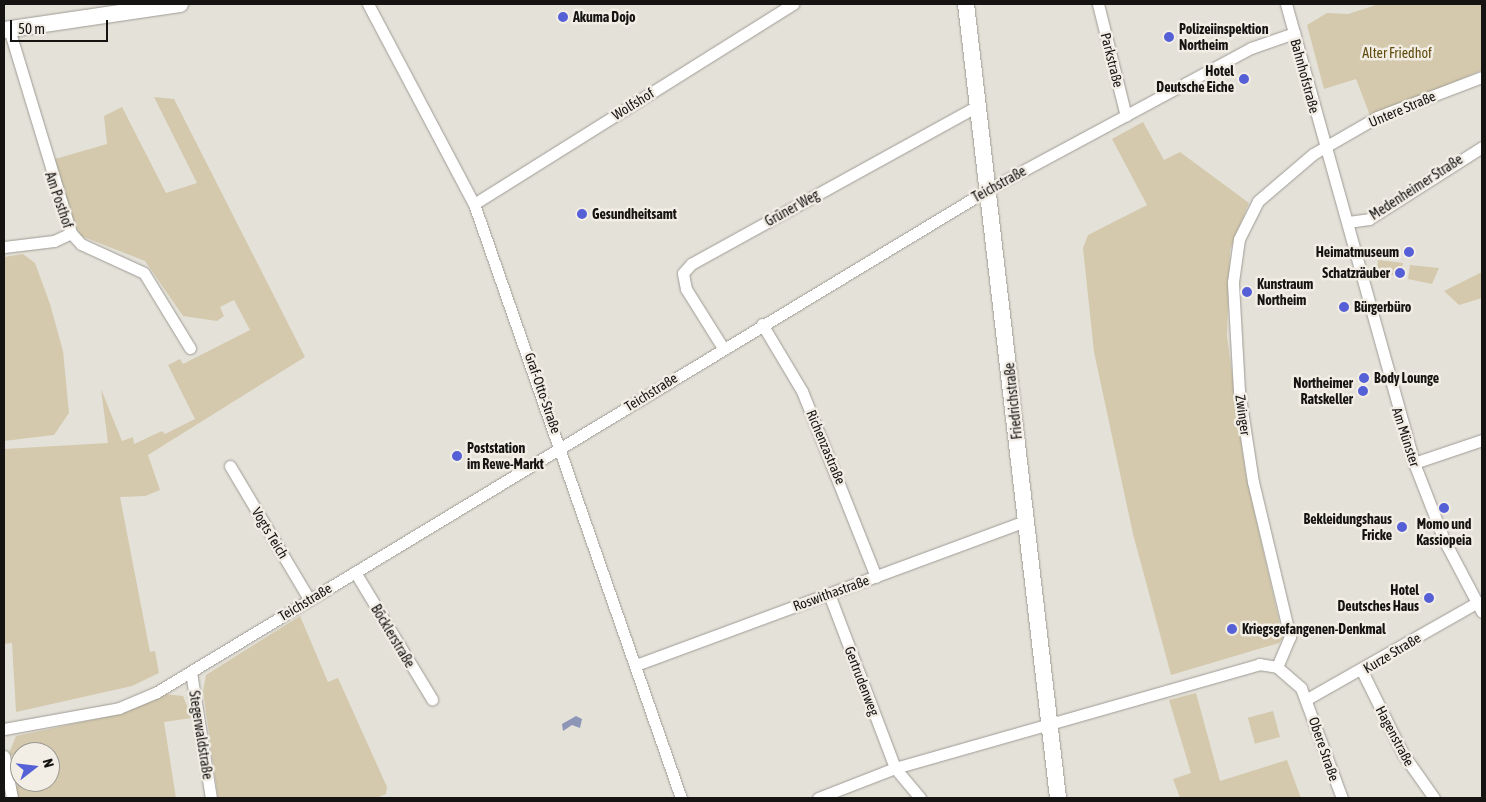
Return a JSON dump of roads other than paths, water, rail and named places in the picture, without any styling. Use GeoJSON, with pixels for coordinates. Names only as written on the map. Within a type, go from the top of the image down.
{"type":"FeatureCollection","features":[{"type":"Feature","properties":{"kind":"street"},"geometry":{"type":"LineString","coordinates":[[6,30],[172,4]]}},
{"type":"Feature","properties":{"kind":"street","name":"Graf-Otto-Straße"},"geometry":{"type":"LineString","coordinates":[[368,4],[474,204],[562,447],[681,798]]}},
{"type":"Feature","properties":{"kind":"street","name":"Wolfshof"},"geometry":{"type":"LineString","coordinates":[[474,204],[793,4]]}},
{"type":"Feature","properties":{"kind":"street","name":"Friedrichstraße"},"geometry":{"type":"LineString","coordinates":[[966,4],[989,189],[1058,798]]}},
{"type":"Feature","properties":{"kind":"street","name":"Parkstraße"},"geometry":{"type":"LineString","coordinates":[[1098,4],[1126,116]]}},
{"type":"Feature","properties":{"kind":"street","name":"Bahnhofstraße"},"geometry":{"type":"LineString","coordinates":[[1286,4],[1324,148]]}},
{"type":"Feature","properties":{"kind":"street","name":"Am Posthof"},"geometry":{"type":"LineString","coordinates":[[6,30],[71,233],[81,244],[144,273],[190,348]]}},
{"type":"Feature","properties":{"kind":"street","name":"Teichstraße"},"geometry":{"type":"LineString","coordinates":[[4,729],[119,708],[191,672],[762,324],[989,189],[1251,48],[1294,32]]}},
{"type":"Feature","properties":{"kind":"street","name":"Untere Straße"},"geometry":{"type":"LineString","coordinates":[[1324,148],[1377,117],[1482,76]]}},
{"type":"Feature","properties":{"kind":"street","name":"Grüner Weg"},"geometry":{"type":"LineString","coordinates":[[723,348],[686,289],[683,273],[691,264],[979,106]]}},
{"type":"Feature","properties":{"kind":"street","name":"Medenheimer Straße"},"geometry":{"type":"LineString","coordinates":[[1348,222],[1369,219],[1482,147]]}},
{"type":"Feature","properties":{"kind":"street","name":"Am Münster"},"geometry":{"type":"LineString","coordinates":[[1324,148],[1348,222],[1378,346],[1414,463],[1444,540],[1479,608]]}},
{"type":"Feature","properties":{"kind":"street","name":"Zwinger"},"geometry":{"type":"LineString","coordinates":[[1277,667],[1290,637],[1248,453],[1233,334],[1234,269],[1242,233],[1258,201],[1292,169],[1324,148]]}},
{"type":"Feature","properties":{"kind":"street"},"geometry":{"type":"LineString","coordinates":[[4,247],[54,241],[71,233]]}},
{"type":"Feature","properties":{"kind":"street","name":"Richenzastraße"},"geometry":{"type":"LineString","coordinates":[[762,324],[802,391],[876,577]]}},
{"type":"Feature","properties":{"kind":"street"},"geometry":{"type":"LineString","coordinates":[[1414,463],[1482,440]]}},
{"type":"Feature","properties":{"kind":"street","name":"Vogts Teich"},"geometry":{"type":"LineString","coordinates":[[230,466],[309,599]]}},
{"type":"Feature","properties":{"kind":"street","name":"Roswithastraße"},"geometry":{"type":"LineString","coordinates":[[636,665],[1026,521]]}},
{"type":"Feature","properties":{"kind":"street","name":"Böcklerstraße"},"geometry":{"type":"LineString","coordinates":[[354,572],[432,699]]}},
{"type":"Feature","properties":{"kind":"street","name":"Gertrudenweg"},"geometry":{"type":"LineString","coordinates":[[829,594],[895,768],[920,798]]}},
{"type":"Feature","properties":{"kind":"street","name":"Kurze Straße"},"geometry":{"type":"LineString","coordinates":[[1307,699],[1479,608]]}},
{"type":"Feature","properties":{"kind":"street"},"geometry":{"type":"LineString","coordinates":[[818,798],[895,768],[1248,666],[1277,667],[1296,682],[1307,699]]}},
{"type":"Feature","properties":{"kind":"street","name":"Hagenstraße"},"geometry":{"type":"LineString","coordinates":[[1362,671],[1403,754],[1434,798]]}},
{"type":"Feature","properties":{"kind":"street","name":"Stegerwaldstraße"},"geometry":{"type":"LineString","coordinates":[[191,672],[211,798]]}},
{"type":"Feature","properties":{"kind":"street","name":"Obere Straße"},"geometry":{"type":"LineString","coordinates":[[1307,699],[1342,798]]}},
{"type":"Feature","properties":{"kind":"street"},"geometry":{"type":"LineString","coordinates":[[4,756],[12,798]]}},
{"type":"Feature","properties":{"kind":"water"},"geometry":{"type":"Polygon","coordinates":[[[576,716],[582,719],[580,728],[572,725],[563,731],[562,724],[576,716]]]}},
{"type":"Feature","properties":{"kind":"place","name":"Akuma Dojo"},"geometry":{"type":"Point","coordinates":[563,17]}},
{"type":"Feature","properties":{"kind":"place","name":"Polizeiinspektion Northeim"},"geometry":{"type":"Point","coordinates":[1169,37]}},
{"type":"Feature","properties":{"kind":"place","name":"Hotel Deutsche Eiche"},"geometry":{"type":"Point","coordinates":[1244,79]}},
{"type":"Feature","properties":{"kind":"place","name":"Gesundheitsamt"},"geometry":{"type":"Point","coordinates":[582,214]}},
{"type":"Feature","properties":{"kind":"place","name":"Heimatmuseum"},"geometry":{"type":"Point","coordinates":[1409,252]}},
{"type":"Feature","properties":{"kind":"place","name":"Schatzräuber"},"geometry":{"type":"Point","coordinates":[1400,273]}},
{"type":"Feature","properties":{"kind":"place","name":"Kunstraum Northeim"},"geometry":{"type":"Point","coordinates":[1247,292]}},
{"type":"Feature","properties":{"kind":"place","name":"Bürgerbüro"},"geometry":{"type":"Point","coordinates":[1344,307]}},
{"type":"Feature","properties":{"kind":"place","name":"Body Lounge"},"geometry":{"type":"Point","coordinates":[1364,378]}},
{"type":"Feature","properties":{"kind":"place","name":"Northeimer Ratskeller"},"geometry":{"type":"Point","coordinates":[1363,391]}},
{"type":"Feature","properties":{"kind":"place","name":"Poststation im Rewe-Markt"},"geometry":{"type":"Point","coordinates":[457,456]}},
{"type":"Feature","properties":{"kind":"place","name":"Momo und Kassiopeia"},"geometry":{"type":"Point","coordinates":[1444,508]}},
{"type":"Feature","properties":{"kind":"place","name":"Bekleidungshaus Fricke"},"geometry":{"type":"Point","coordinates":[1402,527]}},
{"type":"Feature","properties":{"kind":"place","name":"Hotel Deutsches Haus"},"geometry":{"type":"Point","coordinates":[1429,598]}},
{"type":"Feature","properties":{"kind":"place","name":"Kriegsgefangenen-Denkmal"},"geometry":{"type":"Point","coordinates":[1232,629]}},
{"type":"Feature","properties":{"kind":"park label","name":"Alter Friedhof"},"geometry":{"type":"Point","coordinates":[1397,53]}}]}
